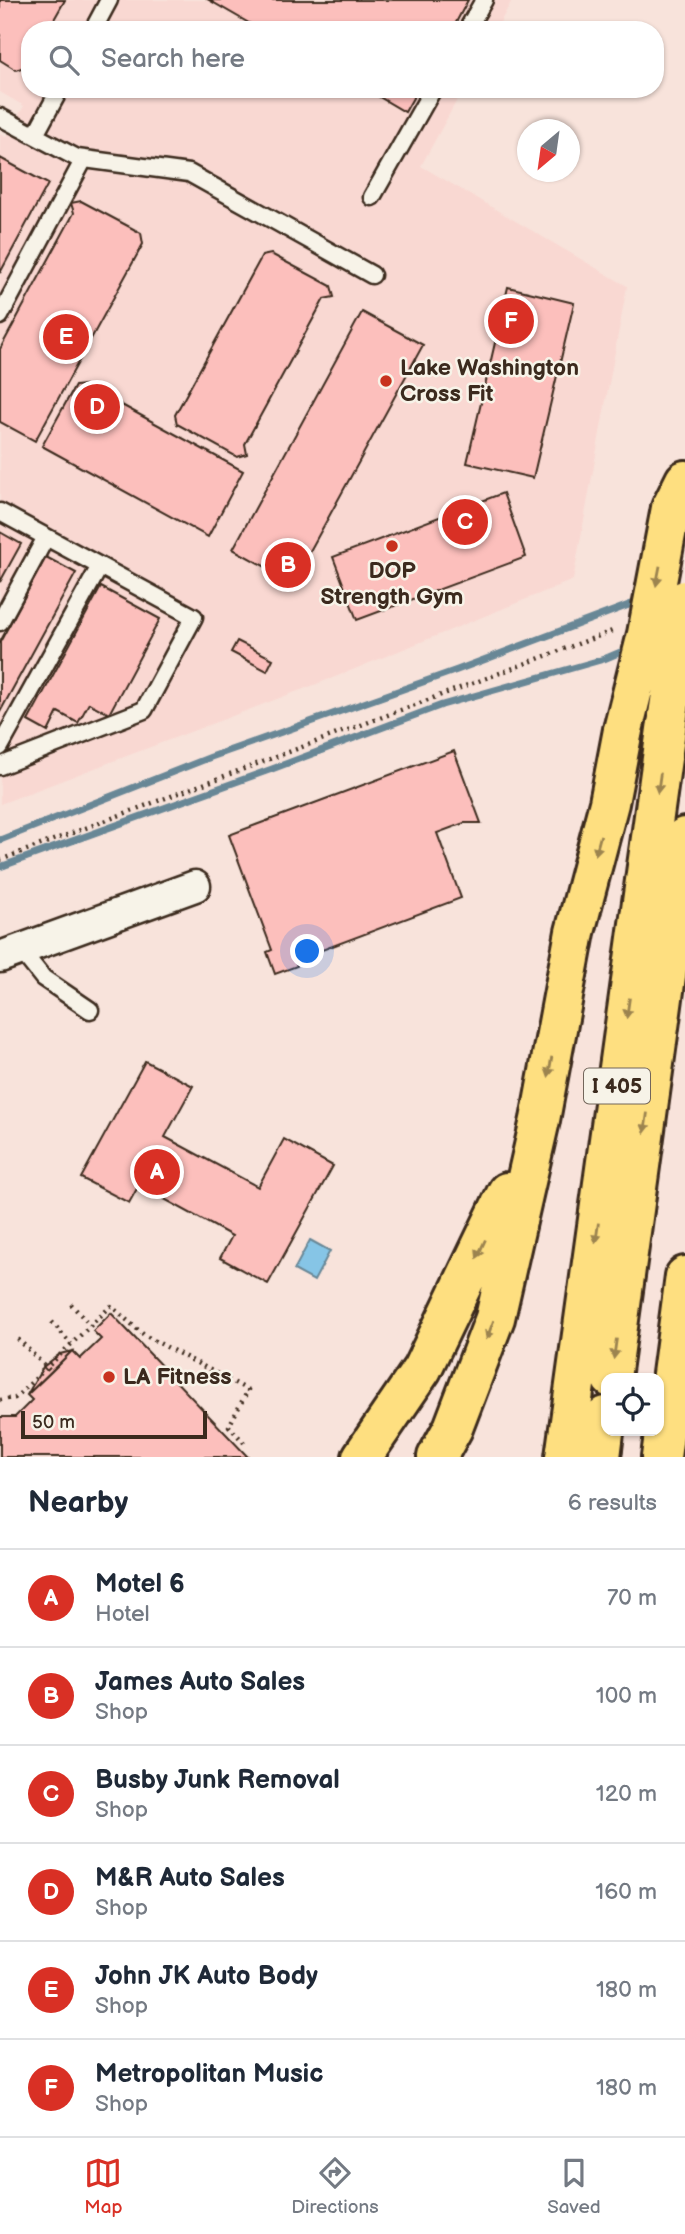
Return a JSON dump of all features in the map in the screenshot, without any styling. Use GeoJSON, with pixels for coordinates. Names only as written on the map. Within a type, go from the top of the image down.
{"type":"FeatureCollection","features":[{"type":"Feature","properties":{"kind":"highway"},"geometry":{"type":"LineString","coordinates":[[437,1457],[453,1428],[495,1318],[540,1121],[575,932],[609,803],[678,494]]}},
{"type":"Feature","properties":{"kind":"highway","name":"I 405"},"geometry":{"type":"LineString","coordinates":[[565,1457],[685,600]]}},
{"type":"Feature","properties":{"kind":"highway","name":"I 405"},"geometry":{"type":"LineString","coordinates":[[612,1373],[685,837]]}},
{"type":"Feature","properties":{"kind":"highway"},"geometry":{"type":"LineString","coordinates":[[362,1457],[422,1369],[477,1259],[540,1121]]}},
{"type":"Feature","properties":{"kind":"highway"},"geometry":{"type":"LineString","coordinates":[[661,1457],[685,1276]]}},
{"type":"Feature","properties":{"kind":"highway"},"geometry":{"type":"LineString","coordinates":[[601,1457],[604,1436]]}},
{"type":"Feature","properties":{"kind":"street"},"geometry":{"type":"LineString","coordinates":[[10,953],[195,886]]}},
{"type":"Feature","properties":{"kind":"lane"},"geometry":{"type":"LineString","coordinates":[[98,21],[109,0]]}},
{"type":"Feature","properties":{"kind":"lane"},"geometry":{"type":"LineString","coordinates":[[472,21],[484,0]]}},
{"type":"Feature","properties":{"kind":"lane"},"geometry":{"type":"LineString","coordinates":[[35,135],[55,98]]}},
{"type":"Feature","properties":{"kind":"lane"},"geometry":{"type":"LineString","coordinates":[[372,197],[428,98]]}},
{"type":"Feature","properties":{"kind":"lane"},"geometry":{"type":"LineString","coordinates":[[0,117],[77,158],[190,173],[372,275]]}},
{"type":"Feature","properties":{"kind":"lane"},"geometry":{"type":"LineString","coordinates":[[0,316],[84,159]]}},
{"type":"Feature","properties":{"kind":"lane"},"geometry":{"type":"LineString","coordinates":[[0,512],[194,617],[144,710],[0,766]]}},
{"type":"Feature","properties":{"kind":"lane"},"geometry":{"type":"LineString","coordinates":[[0,622],[46,537]]}},
{"type":"Feature","properties":{"kind":"lane"},"geometry":{"type":"LineString","coordinates":[[0,747],[100,566]]}},
{"type":"Feature","properties":{"kind":"lane"},"geometry":{"type":"LineString","coordinates":[[10,953],[90,1010]]}},
{"type":"Feature","properties":{"kind":"path"},"geometry":{"type":"LineString","coordinates":[[0,860],[622,627]]}},
{"type":"Feature","properties":{"kind":"path"},"geometry":{"type":"LineString","coordinates":[[71,1304],[90,1325]]}},
{"type":"Feature","properties":{"kind":"path"},"geometry":{"type":"LineString","coordinates":[[0,1399],[15,1398],[48,1370],[111,1306],[144,1335],[248,1390],[229,1426],[247,1446]]}},
{"type":"Feature","properties":{"kind":"path"},"geometry":{"type":"LineString","coordinates":[[52,1322],[71,1344]]}},
{"type":"Feature","properties":{"kind":"path"},"geometry":{"type":"LineString","coordinates":[[19,1339],[48,1370]]}},
{"type":"Feature","properties":{"kind":"shaded area"},"geometry":{"type":"Polygon","coordinates":[[[0,0],[512,0],[501,21],[21,21],[21,98],[458,98],[421,166],[627,286],[573,580],[335,677],[0,804],[0,134],[6,137],[24,106],[0,92],[0,0]]]}},
{"type":"Feature","properties":{"kind":"water"},"geometry":{"type":"Polygon","coordinates":[[[310,1240],[330,1251],[314,1281],[294,1270],[310,1240]]]}},
{"type":"Feature","properties":{"kind":"building"},"geometry":{"type":"Polygon","coordinates":[[[0,0],[65,0],[53,21],[21,21],[21,68],[16,70],[0,60],[0,0]]]}},
{"type":"Feature","properties":{"kind":"building"},"geometry":{"type":"Polygon","coordinates":[[[209,0],[468,0],[457,21],[245,21],[209,0]]]}},
{"type":"Feature","properties":{"kind":"building"},"geometry":{"type":"Polygon","coordinates":[[[381,98],[413,98],[405,112],[381,98]]]}},
{"type":"Feature","properties":{"kind":"building"},"geometry":{"type":"Polygon","coordinates":[[[0,158],[48,184],[0,273],[0,158]]]}},
{"type":"Feature","properties":{"kind":"building"},"geometry":{"type":"Polygon","coordinates":[[[81,201],[141,233],[143,244],[35,441],[0,422],[0,349],[74,213],[71,203],[81,201]]]}},
{"type":"Feature","properties":{"kind":"building"},"geometry":{"type":"Polygon","coordinates":[[[271,254],[331,286],[334,297],[324,299],[245,444],[247,454],[237,457],[177,424],[175,415],[262,256],[271,254]]]}},
{"type":"Feature","properties":{"kind":"building"},"geometry":{"type":"Polygon","coordinates":[[[508,287],[574,303],[533,478],[467,463],[508,287]]]}},
{"type":"Feature","properties":{"kind":"building"},"geometry":{"type":"Polygon","coordinates":[[[362,312],[423,345],[293,582],[233,549],[362,312]]]}},
{"type":"Feature","properties":{"kind":"building"},"geometry":{"type":"Polygon","coordinates":[[[85,385],[243,471],[208,537],[42,446],[75,386],[85,385]]]}},
{"type":"Feature","properties":{"kind":"building"},"geometry":{"type":"Polygon","coordinates":[[[503,493],[526,557],[357,620],[333,557],[503,493]]]}},
{"type":"Feature","properties":{"kind":"building"},"geometry":{"type":"Polygon","coordinates":[[[0,532],[21,544],[0,582],[0,532]]]}},
{"type":"Feature","properties":{"kind":"building"},"geometry":{"type":"Polygon","coordinates":[[[46,557],[76,573],[0,712],[0,642],[46,557]]]}},
{"type":"Feature","properties":{"kind":"building"},"geometry":{"type":"Polygon","coordinates":[[[101,587],[160,619],[109,714],[89,703],[78,723],[58,712],[48,732],[28,721],[101,587]]]}},
{"type":"Feature","properties":{"kind":"building"},"geometry":{"type":"Polygon","coordinates":[[[237,641],[273,659],[267,671],[231,652],[237,641]]]}},
{"type":"Feature","properties":{"kind":"building"},"geometry":{"type":"Polygon","coordinates":[[[454,751],[481,823],[464,823],[437,833],[461,898],[295,960],[297,966],[275,974],[267,952],[272,950],[229,835],[454,751]]]}},
{"type":"Feature","properties":{"kind":"building"},"geometry":{"type":"Polygon","coordinates":[[[145,1061],[193,1086],[165,1137],[258,1187],[284,1139],[333,1166],[268,1284],[220,1258],[232,1236],[139,1185],[129,1203],[81,1178],[145,1061]]]}},
{"type":"Feature","properties":{"kind":"building","name":"LA Fitness"},"geometry":{"type":"Polygon","coordinates":[[[111,1313],[248,1457],[0,1457],[0,1417],[15,1417],[32,1400],[27,1395],[72,1351],[80,1359],[101,1339],[93,1331],[111,1313]]]}},
{"type":"Feature","properties":{"kind":"building"},"geometry":{"type":"Polygon","coordinates":[[[72,1351],[27,1395],[43,1367],[60,1354],[72,1351]]]}},
{"type":"Feature","properties":{"kind":"waterway"},"geometry":{"type":"LineString","coordinates":[[0,840],[211,757],[457,670],[642,600]]}},
{"type":"Feature","properties":{"kind":"waterway"},"geometry":{"type":"LineString","coordinates":[[0,867],[442,705],[604,659],[630,648]]}},
{"type":"Feature","properties":{"kind":"place","name":"Metropolitan Music"},"geometry":{"type":"Point","coordinates":[511,321]}},
{"type":"Feature","properties":{"kind":"place","name":"John JK Auto Body"},"geometry":{"type":"Point","coordinates":[66,337]}},
{"type":"Feature","properties":{"kind":"place","name":"Lake Washington Cross Fit"},"geometry":{"type":"Point","coordinates":[386,381]}},
{"type":"Feature","properties":{"kind":"place","name":"M&R Auto Sales"},"geometry":{"type":"Point","coordinates":[97,407]}},
{"type":"Feature","properties":{"kind":"place","name":"Busby Junk Removal"},"geometry":{"type":"Point","coordinates":[465,522]}},
{"type":"Feature","properties":{"kind":"place","name":"DOP Strength Gym"},"geometry":{"type":"Point","coordinates":[392,546]}},
{"type":"Feature","properties":{"kind":"place","name":"James Auto Sales"},"geometry":{"type":"Point","coordinates":[288,565]}},
{"type":"Feature","properties":{"kind":"place","name":"Motel 6"},"geometry":{"type":"Point","coordinates":[157,1172]}},
{"type":"Feature","properties":{"kind":"place","name":"LA Fitness"},"geometry":{"type":"Point","coordinates":[109,1377]}}]}
